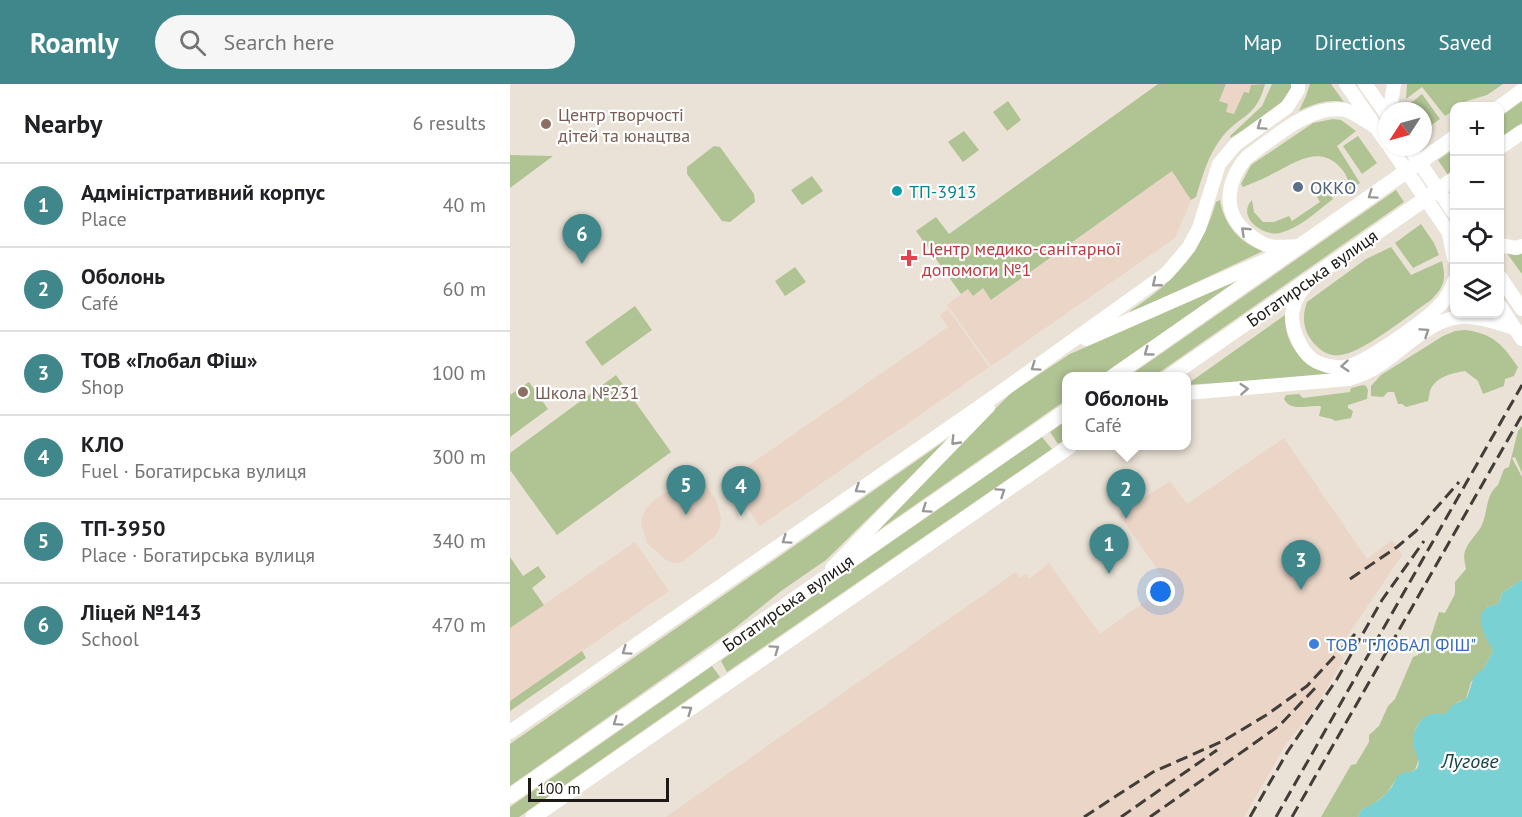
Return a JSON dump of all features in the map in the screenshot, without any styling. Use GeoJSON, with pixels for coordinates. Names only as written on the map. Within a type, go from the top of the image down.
{"type":"FeatureCollection","features":[{"type":"Feature","properties":{"kind":"main road","name":"Богатирська вулиця"},"geometry":{"type":"LineString","coordinates":[[510,732],[1148,289],[1178,262],[1199,228],[1219,164],[1236,144],[1287,107],[1298,90],[1299,84]]}},
{"type":"Feature","properties":{"kind":"main road"},"geometry":{"type":"LineString","coordinates":[[1346,84],[1377,128]]}},
{"type":"Feature","properties":{"kind":"main road"},"geometry":{"type":"LineString","coordinates":[[1365,84],[1378,102]]}},
{"type":"Feature","properties":{"kind":"main road"},"geometry":{"type":"LineString","coordinates":[[1391,102],[1394,84]]}},
{"type":"Feature","properties":{"kind":"main road"},"geometry":{"type":"LineString","coordinates":[[1504,104],[1520,91]]}},
{"type":"Feature","properties":{"kind":"main road"},"geometry":{"type":"LineString","coordinates":[[1299,246],[1270,246],[1253,238],[1234,220],[1230,212],[1228,194],[1238,166],[1247,157],[1309,114],[1323,110],[1341,109],[1361,117],[1377,128]]}},
{"type":"Feature","properties":{"kind":"main road"},"geometry":{"type":"LineString","coordinates":[[1504,144],[1522,132]]}},
{"type":"Feature","properties":{"kind":"main road","name":"Богатирська вулиця"},"geometry":{"type":"LineString","coordinates":[[1120,372],[1450,141]]}},
{"type":"Feature","properties":{"kind":"main road"},"geometry":{"type":"LineString","coordinates":[[1396,156],[1450,233]]}},
{"type":"Feature","properties":{"kind":"main road"},"geometry":{"type":"LineString","coordinates":[[1415,156],[1453,210]]}},
{"type":"Feature","properties":{"kind":"main road","name":"Богатирська вулиця"},"geometry":{"type":"LineString","coordinates":[[1176,372],[1450,182]]}},
{"type":"Feature","properties":{"kind":"main road"},"geometry":{"type":"LineString","coordinates":[[1504,245],[1522,246]]}},
{"type":"Feature","properties":{"kind":"main road","name":"Богатирська вулиця"},"geometry":{"type":"LineString","coordinates":[[1059,351],[1299,246]]}},
{"type":"Feature","properties":{"kind":"main road"},"geometry":{"type":"LineString","coordinates":[[1315,276],[1299,293],[1292,310],[1293,325],[1305,352],[1312,359],[1341,368],[1364,361],[1428,316],[1450,292]]}},
{"type":"Feature","properties":{"kind":"main road"},"geometry":{"type":"LineString","coordinates":[[1504,283],[1522,309]]}},
{"type":"Feature","properties":{"kind":"main road"},"geometry":{"type":"LineString","coordinates":[[1504,312],[1520,335]]}},
{"type":"Feature","properties":{"kind":"main road"},"geometry":{"type":"LineString","coordinates":[[1191,393],[1349,379],[1368,373],[1441,322],[1456,318],[1470,317],[1520,335]]}},
{"type":"Feature","properties":{"kind":"main road"},"geometry":{"type":"LineString","coordinates":[[821,580],[1011,384]]}},
{"type":"Feature","properties":{"kind":"main road","name":"Богатирська вулиця"},"geometry":{"type":"LineString","coordinates":[[510,796],[1062,414]]}},
{"type":"Feature","properties":{"kind":"main road","name":"Богатирська вулиця"},"geometry":{"type":"LineString","coordinates":[[533,817],[1064,450]]}},
{"type":"Feature","properties":{"kind":"shaded area"},"geometry":{"type":"Polygon","coordinates":[[[1199,84],[1260,84],[1224,132],[1199,84]]]}},
{"type":"Feature","properties":{"kind":"shaded area"},"geometry":{"type":"Polygon","coordinates":[[[1172,171],[1191,200],[1175,238],[991,366],[947,305],[968,289],[983,288],[992,300],[1172,171]]]}},
{"type":"Feature","properties":{"kind":"shaded area"},"geometry":{"type":"Polygon","coordinates":[[[948,309],[989,367],[760,526],[735,490],[735,475],[948,327],[940,315],[948,309]]]}},
{"type":"Feature","properties":{"kind":"shaded area"},"geometry":{"type":"Polygon","coordinates":[[[1284,438],[1367,559],[1392,540],[1402,555],[1337,651],[1344,659],[1313,711],[1286,744],[1244,817],[666,817],[1016,572],[1020,578],[1026,574],[1029,579],[1049,563],[1100,634],[1168,585],[1119,514],[1170,481],[1187,504],[1284,438]]]}},
{"type":"Feature","properties":{"kind":"shaded area"},"geometry":{"type":"Polygon","coordinates":[[[697,480],[704,482],[716,500],[721,519],[719,529],[715,536],[682,562],[673,563],[666,560],[647,543],[641,525],[642,517],[647,507],[656,499],[682,483],[697,480]]]}},
{"type":"Feature","properties":{"kind":"shaded area"},"geometry":{"type":"Polygon","coordinates":[[[635,542],[669,591],[510,701],[510,628],[635,542]]]}},
{"type":"Feature","properties":{"kind":"green space"},"geometry":{"type":"Polygon","coordinates":[[[1158,84],[1226,84],[1219,101],[1228,104],[1226,112],[1234,114],[1244,92],[1249,93],[1251,85],[1265,84],[1262,95],[1253,109],[1217,144],[1206,166],[1196,197],[1191,200],[1172,171],[991,300],[983,288],[973,296],[968,289],[961,294],[916,231],[936,217],[949,234],[1158,84]]]}},
{"type":"Feature","properties":{"kind":"green space"},"geometry":{"type":"Polygon","coordinates":[[[1272,84],[1293,84],[1290,92],[1276,108],[1231,138],[1230,136],[1262,106],[1272,84]]]}},
{"type":"Feature","properties":{"kind":"green space"},"geometry":{"type":"Polygon","coordinates":[[[1310,84],[1331,84],[1344,102],[1321,103],[1299,111],[1310,84]]]}},
{"type":"Feature","properties":{"kind":"green space"},"geometry":{"type":"Polygon","coordinates":[[[1407,84],[1503,84],[1487,95],[1465,102],[1450,102],[1450,113],[1445,116],[1422,87],[1406,99],[1407,84]]]}},
{"type":"Feature","properties":{"kind":"green space"},"geometry":{"type":"Polygon","coordinates":[[[1422,94],[1428,102],[1412,102],[1422,94]]]}},
{"type":"Feature","properties":{"kind":"green space"},"geometry":{"type":"Polygon","coordinates":[[[1008,101],[1021,120],[1007,131],[993,112],[1008,101]]]}},
{"type":"Feature","properties":{"kind":"green space"},"geometry":{"type":"Polygon","coordinates":[[[1522,101],[1522,123],[1504,136],[1504,114],[1522,101]]]}},
{"type":"Feature","properties":{"kind":"green space"},"geometry":{"type":"Polygon","coordinates":[[[1432,108],[1440,119],[1432,125],[1432,108]]]}},
{"type":"Feature","properties":{"kind":"green space"},"geometry":{"type":"Polygon","coordinates":[[[1333,119],[1341,120],[1356,131],[1337,146],[1360,183],[1349,190],[1347,176],[1338,165],[1331,160],[1316,156],[1300,160],[1243,187],[1241,184],[1251,165],[1313,123],[1333,119]]]}},
{"type":"Feature","properties":{"kind":"green space"},"geometry":{"type":"Polygon","coordinates":[[[964,131],[979,150],[963,162],[948,142],[964,131]]]}},
{"type":"Feature","properties":{"kind":"green space"},"geometry":{"type":"Polygon","coordinates":[[[1358,136],[1377,163],[1362,174],[1343,146],[1358,136]]]}},
{"type":"Feature","properties":{"kind":"green space"},"geometry":{"type":"Polygon","coordinates":[[[714,146],[720,147],[754,194],[755,202],[730,222],[722,221],[687,174],[687,167],[714,146]]]}},
{"type":"Feature","properties":{"kind":"green space"},"geometry":{"type":"Polygon","coordinates":[[[1450,152],[1450,174],[1448,175],[1438,160],[1450,152]]]}},
{"type":"Feature","properties":{"kind":"green space"},"geometry":{"type":"Polygon","coordinates":[[[510,155],[553,156],[510,188],[510,155]]]}},
{"type":"Feature","properties":{"kind":"green space"},"geometry":{"type":"Polygon","coordinates":[[[812,176],[823,191],[802,205],[791,190],[812,176]]]}},
{"type":"Feature","properties":{"kind":"green space"},"geometry":{"type":"Polygon","coordinates":[[[1396,190],[1404,202],[1160,372],[1135,372],[1396,190]]]}},
{"type":"Feature","properties":{"kind":"green space"},"geometry":{"type":"Polygon","coordinates":[[[1324,193],[1331,195],[1333,199],[1301,223],[1280,233],[1259,229],[1249,219],[1247,213],[1252,200],[1254,212],[1263,222],[1274,222],[1289,216],[1292,221],[1320,202],[1317,197],[1324,193]]]}},
{"type":"Feature","properties":{"kind":"green space"},"geometry":{"type":"Polygon","coordinates":[[[1220,200],[1225,217],[1234,232],[1247,243],[1263,251],[1131,313],[1130,311],[1160,289],[1184,265],[1202,237],[1216,202],[1220,200]]]}},
{"type":"Feature","properties":{"kind":"green space"},"geometry":{"type":"Polygon","coordinates":[[[1421,224],[1439,255],[1413,268],[1395,243],[1421,224]]]}},
{"type":"Feature","properties":{"kind":"green space"},"geometry":{"type":"Polygon","coordinates":[[[1391,247],[1411,275],[1442,261],[1444,278],[1439,290],[1431,300],[1361,348],[1340,355],[1328,354],[1321,350],[1312,341],[1305,327],[1304,312],[1307,302],[1366,259],[1391,247]]]}},
{"type":"Feature","properties":{"kind":"green space"},"geometry":{"type":"Polygon","coordinates":[[[1506,252],[1522,252],[1522,274],[1506,252]]]}},
{"type":"Feature","properties":{"kind":"green space"},"geometry":{"type":"Polygon","coordinates":[[[795,267],[806,282],[785,296],[775,281],[795,267]]]}},
{"type":"Feature","properties":{"kind":"green space"},"geometry":{"type":"Polygon","coordinates":[[[1241,279],[1106,372],[1062,372],[1062,403],[866,539],[1012,392],[1070,354],[1241,279]]]}},
{"type":"Feature","properties":{"kind":"green space"},"geometry":{"type":"Polygon","coordinates":[[[635,306],[652,330],[602,366],[585,342],[635,306]]]}},
{"type":"Feature","properties":{"kind":"green space"},"geometry":{"type":"Polygon","coordinates":[[[1285,315],[1288,337],[1299,354],[1315,367],[1335,375],[1191,385],[1191,381],[1285,315]]]}},
{"type":"Feature","properties":{"kind":"green space"},"geometry":{"type":"Polygon","coordinates":[[[1465,330],[1483,334],[1496,341],[1518,367],[1514,376],[1505,379],[1504,386],[1483,394],[1478,381],[1465,371],[1436,382],[1432,386],[1428,401],[1406,407],[1398,404],[1394,392],[1388,392],[1383,397],[1371,396],[1371,386],[1381,375],[1443,336],[1465,330]]]}},
{"type":"Feature","properties":{"kind":"green space"},"geometry":{"type":"Polygon","coordinates":[[[616,375],[671,452],[557,535],[510,470],[510,453],[616,375]]]}},
{"type":"Feature","properties":{"kind":"green space","name":"Школа №231"},"geometry":{"type":"Polygon","coordinates":[[[529,382],[548,409],[510,437],[510,395],[529,382]]]}},
{"type":"Feature","properties":{"kind":"green space"},"geometry":{"type":"Polygon","coordinates":[[[1363,385],[1368,390],[1367,399],[1348,405],[1348,408],[1353,411],[1351,418],[1335,421],[1319,416],[1320,406],[1295,407],[1284,399],[1286,395],[1299,394],[1303,398],[1350,392],[1351,388],[1363,385]]]}},
{"type":"Feature","properties":{"kind":"green space"},"geometry":{"type":"Polygon","coordinates":[[[1062,424],[1062,442],[1058,444],[1050,432],[1062,424]]]}},
{"type":"Feature","properties":{"kind":"green space"},"geometry":{"type":"Polygon","coordinates":[[[1522,426],[1522,473],[1515,457],[1512,458],[1522,477],[1522,580],[1503,592],[1498,604],[1487,607],[1493,651],[1484,668],[1471,682],[1466,699],[1458,702],[1445,714],[1433,714],[1419,723],[1414,734],[1419,759],[1415,770],[1396,779],[1387,793],[1371,806],[1361,810],[1358,817],[1321,817],[1351,765],[1356,764],[1369,742],[1369,735],[1379,726],[1388,706],[1395,699],[1413,657],[1418,655],[1419,650],[1431,636],[1439,612],[1445,613],[1455,594],[1455,582],[1466,569],[1465,551],[1481,527],[1489,499],[1504,469],[1509,467],[1518,431],[1522,426]]]}},
{"type":"Feature","properties":{"kind":"green space"},"geometry":{"type":"Polygon","coordinates":[[[952,436],[826,560],[781,591],[735,628],[510,786],[510,744],[952,436]]]}},
{"type":"Feature","properties":{"kind":"green space"},"geometry":{"type":"Polygon","coordinates":[[[1042,437],[1052,449],[727,672],[721,661],[723,659],[1042,437]]]}},
{"type":"Feature","properties":{"kind":"green space"},"geometry":{"type":"Polygon","coordinates":[[[510,557],[523,576],[538,566],[546,577],[532,588],[544,605],[510,628],[510,557]]]}},
{"type":"Feature","properties":{"kind":"green space"},"geometry":{"type":"Polygon","coordinates":[[[582,651],[586,658],[510,711],[510,701],[582,651]]]}},
{"type":"Feature","properties":{"kind":"green space"},"geometry":{"type":"Polygon","coordinates":[[[712,666],[720,677],[519,817],[510,817],[510,807],[712,666]]]}},
{"type":"Feature","properties":{"kind":"water","name":"Лугове"},"geometry":{"type":"Polygon","coordinates":[[[1522,580],[1522,817],[1358,817],[1361,810],[1385,795],[1400,774],[1414,771],[1418,766],[1413,738],[1419,723],[1432,714],[1445,714],[1453,705],[1467,698],[1474,676],[1484,668],[1493,651],[1482,628],[1483,611],[1489,606],[1498,604],[1503,592],[1522,580]]]}},
{"type":"Feature","properties":{"kind":"railway"},"geometry":{"type":"LineString","coordinates":[[1276,817],[1522,385]]}},
{"type":"Feature","properties":{"kind":"railway"},"geometry":{"type":"LineString","coordinates":[[1292,817],[1522,415]]}},
{"type":"Feature","properties":{"kind":"railway"},"geometry":{"type":"LineString","coordinates":[[1350,579],[1416,531],[1459,482]]}},
{"type":"Feature","properties":{"kind":"railway"},"geometry":{"type":"LineString","coordinates":[[1250,817],[1288,751],[1337,679],[1382,600],[1424,541]]}},
{"type":"Feature","properties":{"kind":"railway"},"geometry":{"type":"LineString","coordinates":[[1084,817],[1153,772],[1223,741],[1268,714],[1307,686],[1355,634]]}},
{"type":"Feature","properties":{"kind":"railway"},"geometry":{"type":"LineString","coordinates":[[1150,817],[1280,725],[1318,685]]}},
{"type":"Feature","properties":{"kind":"railway"},"geometry":{"type":"LineString","coordinates":[[1121,817],[1217,750]]}},
{"type":"Feature","properties":{"kind":"place","name":"Центр творчості дітей та юнацтва"},"geometry":{"type":"Point","coordinates":[546,124]}},
{"type":"Feature","properties":{"kind":"place","name":"ОККО"},"geometry":{"type":"Point","coordinates":[1298,187]}},
{"type":"Feature","properties":{"kind":"place","name":"ТП-3913"},"geometry":{"type":"Point","coordinates":[897,191]}},
{"type":"Feature","properties":{"kind":"place","name":"Центр медико-санітарної допомоги №1"},"geometry":{"type":"Point","coordinates":[909,258]}},
{"type":"Feature","properties":{"kind":"place","name":"Ліцей №143"},"geometry":{"type":"Point","coordinates":[582,264]}},
{"type":"Feature","properties":{"kind":"place","name":"Школа №231"},"geometry":{"type":"Point","coordinates":[523,392]}},
{"type":"Feature","properties":{"kind":"place","name":"ТП-3950"},"geometry":{"type":"Point","coordinates":[686,515]}},
{"type":"Feature","properties":{"kind":"place","name":"КЛО"},"geometry":{"type":"Point","coordinates":[741,516]}},
{"type":"Feature","properties":{"kind":"place","name":"Оболонь"},"geometry":{"type":"Point","coordinates":[1126,519]}},
{"type":"Feature","properties":{"kind":"place","name":"Адміністративний корпус"},"geometry":{"type":"Point","coordinates":[1109,574]}},
{"type":"Feature","properties":{"kind":"place","name":"ТОВ «Глобал Фіш»"},"geometry":{"type":"Point","coordinates":[1301,590]}},
{"type":"Feature","properties":{"kind":"place","name":"ТОВ \"ГЛОБАЛ ФІШ\""},"geometry":{"type":"Point","coordinates":[1314,644]}}]}
